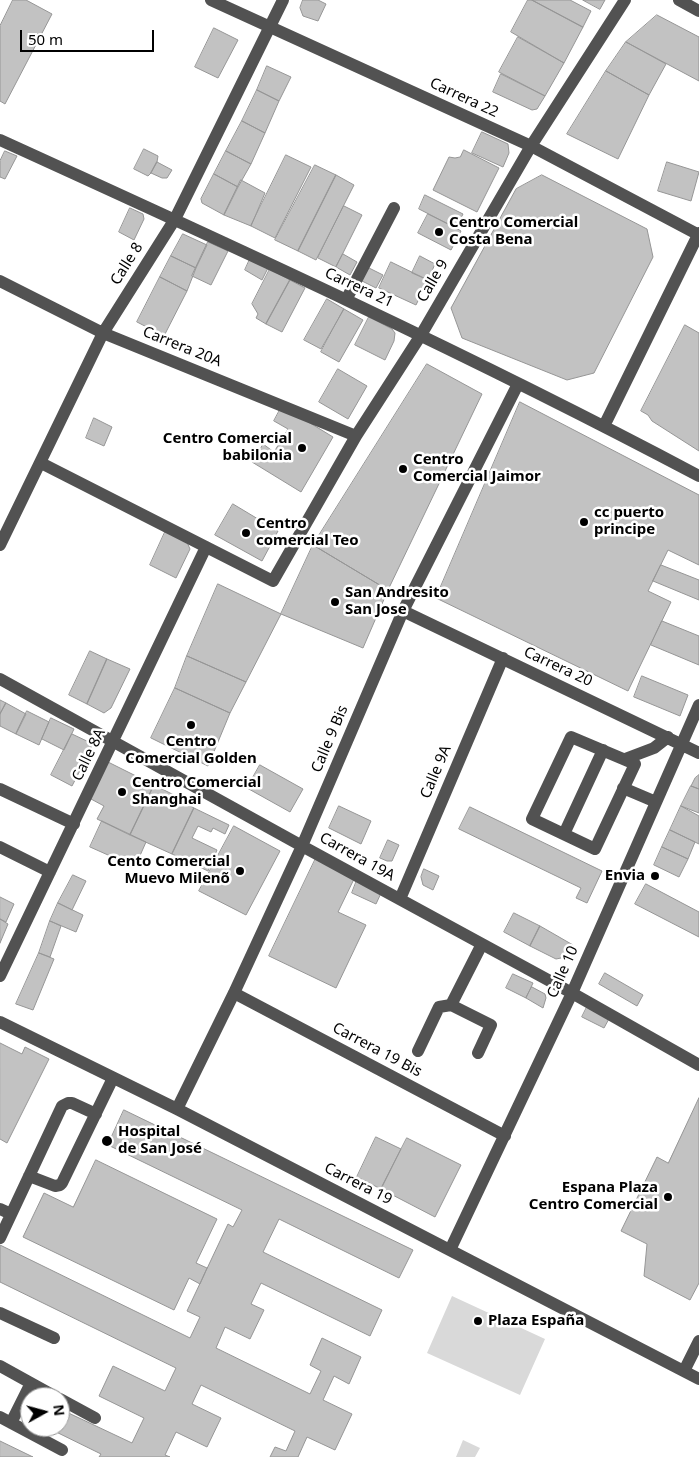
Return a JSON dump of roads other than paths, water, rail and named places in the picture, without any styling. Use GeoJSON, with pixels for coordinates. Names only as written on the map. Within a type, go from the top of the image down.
{"type":"FeatureCollection","features":[{"type":"Feature","properties":{"kind":"street","name":"Carrera 22"},"geometry":{"type":"LineString","coordinates":[[211,0],[531,146],[699,234]]}},
{"type":"Feature","properties":{"kind":"street","name":"Calle 8"},"geometry":{"type":"LineString","coordinates":[[0,545],[103,332],[175,219],[283,0]]}},
{"type":"Feature","properties":{"kind":"street","name":"Calle 9"},"geometry":{"type":"LineString","coordinates":[[206,547],[273,581],[356,436],[421,335],[531,146],[626,0]]}},
{"type":"Feature","properties":{"kind":"street"},"geometry":{"type":"LineString","coordinates":[[679,0],[699,11]]}},
{"type":"Feature","properties":{"kind":"street","name":"Carrera 21"},"geometry":{"type":"LineString","coordinates":[[0,140],[175,219],[421,335],[604,426],[699,476]]}},
{"type":"Feature","properties":{"kind":"street"},"geometry":{"type":"LineString","coordinates":[[346,300],[394,208]]}},
{"type":"Feature","properties":{"kind":"street"},"geometry":{"type":"LineString","coordinates":[[604,426],[699,234]]}},
{"type":"Feature","properties":{"kind":"street","name":"Carrera 20A"},"geometry":{"type":"LineString","coordinates":[[0,281],[103,332],[356,436]]}},
{"type":"Feature","properties":{"kind":"street","name":"Calle 9 Bis"},"geometry":{"type":"LineString","coordinates":[[177,1109],[234,994],[302,846],[403,611],[518,384]]}},
{"type":"Feature","properties":{"kind":"street"},"geometry":{"type":"LineString","coordinates":[[41,463],[206,547]]}},
{"type":"Feature","properties":{"kind":"street","name":"Calle 8A"},"geometry":{"type":"LineString","coordinates":[[0,976],[206,547]]}},
{"type":"Feature","properties":{"kind":"street","name":"Carrera 20"},"geometry":{"type":"LineString","coordinates":[[403,611],[699,753]]}},
{"type":"Feature","properties":{"kind":"street","name":"Calle 9A"},"geometry":{"type":"LineString","coordinates":[[400,899],[503,658]]}},
{"type":"Feature","properties":{"kind":"street","name":"Carrera 19A"},"geometry":{"type":"LineString","coordinates":[[0,679],[572,993],[699,1065]]}},
{"type":"Feature","properties":{"kind":"street","name":"Calle 10"},"geometry":{"type":"LineString","coordinates":[[450,1250],[572,993],[699,705]]}},
{"type":"Feature","properties":{"kind":"street"},"geometry":{"type":"LineString","coordinates":[[571,737],[624,759],[635,764],[595,849],[532,819],[571,737]]}},
{"type":"Feature","properties":{"kind":"street"},"geometry":{"type":"LineString","coordinates":[[624,759],[642,754],[654,748],[668,737]]}},
{"type":"Feature","properties":{"kind":"street"},"geometry":{"type":"LineString","coordinates":[[564,834],[603,750]]}},
{"type":"Feature","properties":{"kind":"street"},"geometry":{"type":"LineString","coordinates":[[623,788],[656,802]]}},
{"type":"Feature","properties":{"kind":"street"},"geometry":{"type":"LineString","coordinates":[[0,789],[74,824]]}},
{"type":"Feature","properties":{"kind":"street"},"geometry":{"type":"LineString","coordinates":[[0,846],[50,872]]}},
{"type":"Feature","properties":{"kind":"street"},"geometry":{"type":"LineString","coordinates":[[451,1005],[482,944]]}},
{"type":"Feature","properties":{"kind":"street","name":"Carrera 19 Bis"},"geometry":{"type":"LineString","coordinates":[[234,994],[505,1136]]}},
{"type":"Feature","properties":{"kind":"street"},"geometry":{"type":"LineString","coordinates":[[418,1051],[439,1007],[451,1005],[491,1025],[478,1053]]}},
{"type":"Feature","properties":{"kind":"street","name":"Carrera 19"},"geometry":{"type":"LineString","coordinates":[[0,1022],[177,1109],[699,1379]]}},
{"type":"Feature","properties":{"kind":"street"},"geometry":{"type":"LineString","coordinates":[[29,1176],[55,1186],[60,1185],[113,1078]]}},
{"type":"Feature","properties":{"kind":"street"},"geometry":{"type":"LineString","coordinates":[[0,1238],[6,1211],[29,1176],[62,1106],[72,1104],[96,1114]]}},
{"type":"Feature","properties":{"kind":"street"},"geometry":{"type":"LineString","coordinates":[[0,1312],[54,1338]]}},
{"type":"Feature","properties":{"kind":"street"},"geometry":{"type":"LineString","coordinates":[[684,1371],[699,1341]]}},
{"type":"Feature","properties":{"kind":"street"},"geometry":{"type":"LineString","coordinates":[[0,1366],[38,1387]]}},
{"type":"Feature","properties":{"kind":"street"},"geometry":{"type":"LineString","coordinates":[[31,1383],[5,1420],[62,1450]]}},
{"type":"Feature","properties":{"kind":"street"},"geometry":{"type":"LineString","coordinates":[[70,1404],[95,1418]]}},
{"type":"Feature","properties":{"kind":"place","name":"Centro Comercial Costa Bena"},"geometry":{"type":"Point","coordinates":[439,232]}},
{"type":"Feature","properties":{"kind":"place","name":"Centro Comercial babilonia"},"geometry":{"type":"Point","coordinates":[302,448]}},
{"type":"Feature","properties":{"kind":"place","name":"Centro Comercial Jaimor"},"geometry":{"type":"Point","coordinates":[403,469]}},
{"type":"Feature","properties":{"kind":"place","name":"cc puerto principe"},"geometry":{"type":"Point","coordinates":[584,522]}},
{"type":"Feature","properties":{"kind":"place","name":"Centro comercial Teo"},"geometry":{"type":"Point","coordinates":[246,533]}},
{"type":"Feature","properties":{"kind":"place","name":"San Andresito San Jose"},"geometry":{"type":"Point","coordinates":[335,602]}},
{"type":"Feature","properties":{"kind":"place","name":"Centro Comercial Golden"},"geometry":{"type":"Point","coordinates":[191,725]}},
{"type":"Feature","properties":{"kind":"place","name":"Centro Comercial Shanghai"},"geometry":{"type":"Point","coordinates":[122,792]}},
{"type":"Feature","properties":{"kind":"place","name":"Cento Comercial Muevo Milenõ"},"geometry":{"type":"Point","coordinates":[240,871]}},
{"type":"Feature","properties":{"kind":"place","name":"Envia"},"geometry":{"type":"Point","coordinates":[655,876]}},
{"type":"Feature","properties":{"kind":"place","name":"Hospital de San José"},"geometry":{"type":"Point","coordinates":[107,1141]}},
{"type":"Feature","properties":{"kind":"place","name":"Espana Plaza Centro Comercial"},"geometry":{"type":"Point","coordinates":[668,1197]}},
{"type":"Feature","properties":{"kind":"place","name":"Plaza España"},"geometry":{"type":"Point","coordinates":[478,1321]}}]}
